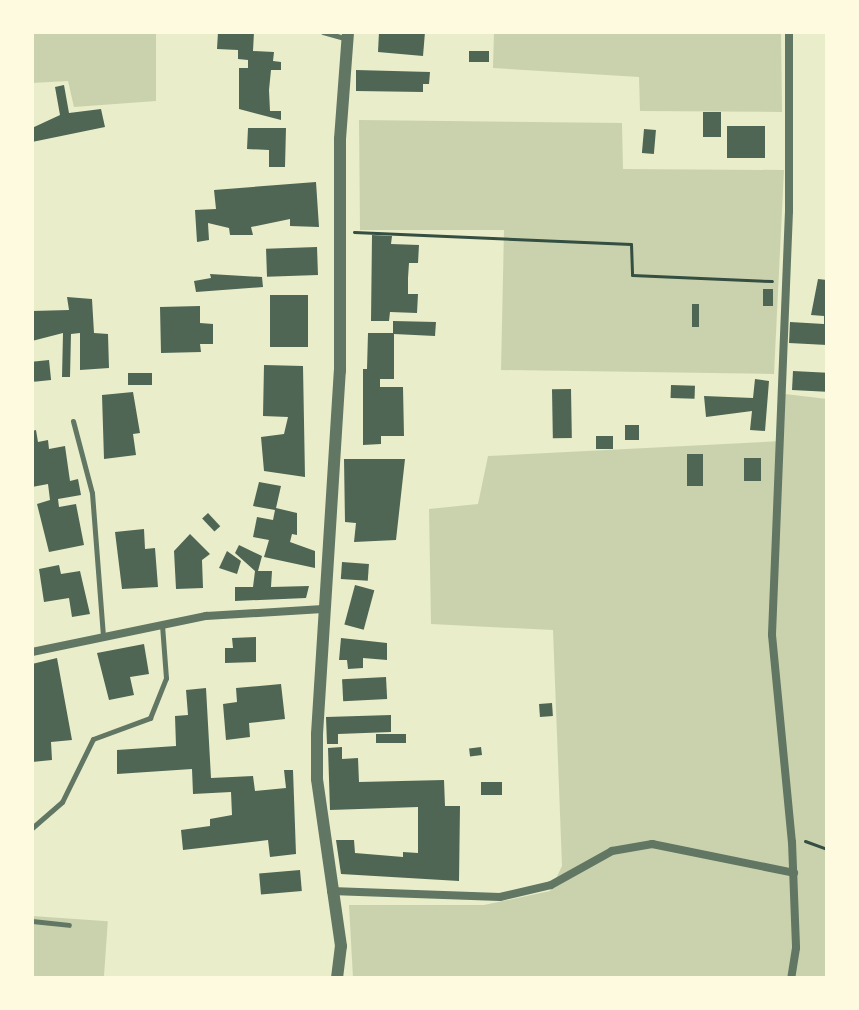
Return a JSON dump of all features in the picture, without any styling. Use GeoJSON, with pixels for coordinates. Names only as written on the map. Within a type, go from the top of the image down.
{"type":"FeatureCollection","features":[{"type":"Feature","properties":{"kind":"street"},"geometry":{"type":"LineString","coordinates":[[789,32],[787,282],[772,635],[794,873],[796,948],[791,978]]}},
{"type":"Feature","properties":{"kind":"street"},"geometry":{"type":"LineString","coordinates":[[337,978],[341,946],[317,779],[323,609],[340,371],[339,155],[348,36]]}},
{"type":"Feature","properties":{"kind":"street"},"geometry":{"type":"LineString","coordinates":[[32,652],[206,616],[323,609]]}},
{"type":"Feature","properties":{"kind":"street"},"geometry":{"type":"LineString","coordinates":[[331,891],[500,897],[551,885],[612,851],[652,844],[794,873]]}},
{"type":"Feature","properties":{"kind":"lane"},"geometry":{"type":"LineString","coordinates":[[323,32],[348,36]]}},
{"type":"Feature","properties":{"kind":"lane"},"geometry":{"type":"LineString","coordinates":[[73,421],[92,493],[103,635]]}},
{"type":"Feature","properties":{"kind":"lane"},"geometry":{"type":"LineString","coordinates":[[32,828],[62,802],[93,739],[150,718],[166,678],[162,624]]}},
{"type":"Feature","properties":{"kind":"lane"},"geometry":{"type":"LineString","coordinates":[[32,921],[69,925]]}},
{"type":"Feature","properties":{"kind":"path"},"geometry":{"type":"LineString","coordinates":[[360,232],[631,244],[632,275],[787,282]]}},
{"type":"Feature","properties":{"kind":"path"},"geometry":{"type":"LineString","coordinates":[[792,842],[819,842],[827,849]]}},
{"type":"Feature","properties":{"kind":"green space"},"geometry":{"type":"Polygon","coordinates":[[[32,32],[156,32],[156,101],[74,107],[68,81],[32,83],[32,32]]]}},
{"type":"Feature","properties":{"kind":"green space"},"geometry":{"type":"Polygon","coordinates":[[[494,32],[781,32],[782,112],[640,111],[639,77],[493,68],[494,32]]]}},
{"type":"Feature","properties":{"kind":"green space"},"geometry":{"type":"Polygon","coordinates":[[[359,120],[622,123],[623,169],[784,170],[774,374],[501,370],[504,230],[360,230],[359,120]]]}},
{"type":"Feature","properties":{"kind":"green space"},"geometry":{"type":"Polygon","coordinates":[[[785,394],[827,399],[827,978],[353,978],[349,905],[484,905],[550,891],[562,866],[553,630],[431,624],[429,509],[478,504],[488,456],[783,441],[785,394]]]}},
{"type":"Feature","properties":{"kind":"green space"},"geometry":{"type":"Polygon","coordinates":[[[32,916],[108,921],[104,978],[32,978],[32,916]]]}},
{"type":"Feature","properties":{"kind":"building"},"geometry":{"type":"Polygon","coordinates":[[[218,32],[254,32],[253,51],[274,52],[273,61],[281,62],[281,70],[271,70],[270,111],[281,111],[281,120],[239,109],[239,68],[248,68],[248,60],[238,59],[238,50],[217,49],[218,32]]]}},
{"type":"Feature","properties":{"kind":"building"},"geometry":{"type":"Polygon","coordinates":[[[379,32],[425,32],[423,56],[378,52],[379,32]]]}},
{"type":"Feature","properties":{"kind":"building"},"geometry":{"type":"Polygon","coordinates":[[[469,51],[489,51],[489,62],[469,62],[469,51]]]}},
{"type":"Feature","properties":{"kind":"building"},"geometry":{"type":"Polygon","coordinates":[[[356,70],[430,72],[429,84],[423,84],[423,92],[356,91],[356,70]]]}},
{"type":"Feature","properties":{"kind":"building"},"geometry":{"type":"Polygon","coordinates":[[[64,85],[69,113],[101,109],[105,127],[32,142],[32,128],[60,115],[55,87],[64,85]]]}},
{"type":"Feature","properties":{"kind":"building"},"geometry":{"type":"Polygon","coordinates":[[[703,112],[721,112],[721,137],[703,137],[703,112]]]}},
{"type":"Feature","properties":{"kind":"building"},"geometry":{"type":"Polygon","coordinates":[[[727,126],[765,126],[765,158],[727,158],[727,126]]]}},
{"type":"Feature","properties":{"kind":"building"},"geometry":{"type":"Polygon","coordinates":[[[248,128],[286,128],[285,167],[269,167],[269,150],[247,149],[248,128]]]}},
{"type":"Feature","properties":{"kind":"building"},"geometry":{"type":"Polygon","coordinates":[[[644,129],[656,130],[654,154],[642,153],[644,129]]]}},
{"type":"Feature","properties":{"kind":"building"},"geometry":{"type":"Polygon","coordinates":[[[316,182],[319,227],[290,226],[290,219],[251,227],[253,235],[230,235],[229,228],[208,223],[209,240],[197,242],[195,210],[216,209],[214,190],[316,182]]]}},
{"type":"Feature","properties":{"kind":"building"},"geometry":{"type":"Polygon","coordinates":[[[372,235],[392,236],[391,244],[419,245],[418,263],[409,263],[408,278],[408,294],[418,294],[417,313],[390,312],[389,321],[371,321],[372,235]]]}},
{"type":"Feature","properties":{"kind":"building"},"geometry":{"type":"Polygon","coordinates":[[[317,247],[318,275],[267,277],[266,249],[317,247]]]}},
{"type":"Feature","properties":{"kind":"building"},"geometry":{"type":"Polygon","coordinates":[[[210,274],[262,277],[263,287],[196,292],[194,281],[211,278],[210,274]]]}},
{"type":"Feature","properties":{"kind":"building"},"geometry":{"type":"Polygon","coordinates":[[[818,279],[827,280],[827,345],[789,343],[790,322],[824,324],[824,316],[811,315],[818,279]]]}},
{"type":"Feature","properties":{"kind":"building"},"geometry":{"type":"Polygon","coordinates":[[[763,289],[773,289],[773,306],[763,306],[763,289]]]}},
{"type":"Feature","properties":{"kind":"building"},"geometry":{"type":"Polygon","coordinates":[[[270,295],[308,295],[308,347],[270,347],[270,295]]]}},
{"type":"Feature","properties":{"kind":"building"},"geometry":{"type":"Polygon","coordinates":[[[67,297],[92,299],[94,333],[108,334],[109,368],[80,370],[80,333],[71,334],[70,377],[62,377],[63,333],[32,341],[32,311],[69,310],[67,297]]]}},
{"type":"Feature","properties":{"kind":"building"},"geometry":{"type":"Polygon","coordinates":[[[692,304],[699,304],[699,327],[692,327],[692,304]]]}},
{"type":"Feature","properties":{"kind":"building"},"geometry":{"type":"Polygon","coordinates":[[[200,306],[200,323],[213,324],[213,344],[200,344],[201,352],[161,353],[160,307],[200,306]]]}},
{"type":"Feature","properties":{"kind":"building"},"geometry":{"type":"Polygon","coordinates":[[[393,321],[436,322],[435,336],[394,334],[394,379],[380,379],[380,387],[403,387],[404,436],[381,436],[381,444],[363,445],[363,369],[367,369],[368,333],[393,333],[393,321]]]}},
{"type":"Feature","properties":{"kind":"building"},"geometry":{"type":"Polygon","coordinates":[[[49,360],[51,380],[34,382],[32,362],[49,360]]]}},
{"type":"Feature","properties":{"kind":"building"},"geometry":{"type":"Polygon","coordinates":[[[264,365],[303,366],[305,477],[264,471],[261,437],[284,434],[288,417],[263,416],[264,365]]]}},
{"type":"Feature","properties":{"kind":"building"},"geometry":{"type":"Polygon","coordinates":[[[793,371],[827,373],[826,392],[792,390],[793,371]]]}},
{"type":"Feature","properties":{"kind":"building"},"geometry":{"type":"Polygon","coordinates":[[[128,373],[152,373],[152,385],[128,385],[128,373]]]}},
{"type":"Feature","properties":{"kind":"building"},"geometry":{"type":"Polygon","coordinates":[[[755,379],[769,381],[765,431],[750,430],[752,411],[706,417],[704,396],[753,398],[755,379]]]}},
{"type":"Feature","properties":{"kind":"building"},"geometry":{"type":"Polygon","coordinates":[[[671,385],[695,386],[695,399],[671,398],[671,385]]]}},
{"type":"Feature","properties":{"kind":"building"},"geometry":{"type":"Polygon","coordinates":[[[552,389],[571,389],[572,438],[553,438],[552,389]]]}},
{"type":"Feature","properties":{"kind":"building"},"geometry":{"type":"Polygon","coordinates":[[[133,392],[140,433],[133,434],[136,455],[104,459],[102,395],[133,392]]]}},
{"type":"Feature","properties":{"kind":"building"},"geometry":{"type":"Polygon","coordinates":[[[625,425],[639,425],[639,440],[625,440],[625,425]]]}},
{"type":"Feature","properties":{"kind":"building"},"geometry":{"type":"Polygon","coordinates":[[[36,430],[38,442],[48,440],[49,449],[65,446],[70,481],[78,479],[81,495],[58,499],[59,507],[76,504],[84,545],[49,552],[37,504],[50,500],[48,484],[32,487],[32,431],[36,430]]]}},
{"type":"Feature","properties":{"kind":"building"},"geometry":{"type":"Polygon","coordinates":[[[596,436],[613,436],[613,449],[596,449],[596,436]]]}},
{"type":"Feature","properties":{"kind":"building"},"geometry":{"type":"Polygon","coordinates":[[[687,454],[703,454],[703,486],[687,486],[687,454]]]}},
{"type":"Feature","properties":{"kind":"building"},"geometry":{"type":"Polygon","coordinates":[[[744,458],[761,458],[761,481],[744,481],[744,458]]]}},
{"type":"Feature","properties":{"kind":"building"},"geometry":{"type":"Polygon","coordinates":[[[344,459],[405,459],[396,540],[354,542],[356,523],[345,522],[344,459]]]}},
{"type":"Feature","properties":{"kind":"building"},"geometry":{"type":"Polygon","coordinates":[[[259,482],[281,486],[276,508],[297,513],[297,535],[292,534],[290,542],[315,551],[315,568],[264,557],[269,540],[253,537],[257,517],[273,520],[275,510],[253,506],[259,482]]]}},
{"type":"Feature","properties":{"kind":"building"},"geometry":{"type":"Polygon","coordinates":[[[208,513],[220,526],[214,532],[202,518],[208,513]]]}},
{"type":"Feature","properties":{"kind":"building"},"geometry":{"type":"Polygon","coordinates":[[[144,529],[145,549],[155,548],[158,587],[122,589],[115,532],[144,529]]]}},
{"type":"Feature","properties":{"kind":"building"},"geometry":{"type":"Polygon","coordinates":[[[190,534],[210,554],[202,560],[203,588],[176,589],[174,551],[190,534]]]}},
{"type":"Feature","properties":{"kind":"building"},"geometry":{"type":"Polygon","coordinates":[[[239,545],[262,556],[258,571],[272,571],[271,587],[309,586],[306,598],[235,601],[235,587],[253,587],[255,571],[235,553],[239,545]]]}},
{"type":"Feature","properties":{"kind":"building"},"geometry":{"type":"Polygon","coordinates":[[[227,551],[241,561],[237,574],[219,568],[227,551]]]}},
{"type":"Feature","properties":{"kind":"building"},"geometry":{"type":"Polygon","coordinates":[[[342,562],[369,564],[368,581],[341,579],[342,562]]]}},
{"type":"Feature","properties":{"kind":"building"},"geometry":{"type":"Polygon","coordinates":[[[59,565],[61,574],[80,571],[90,614],[72,617],[69,598],[44,602],[39,569],[59,565]]]}},
{"type":"Feature","properties":{"kind":"building"},"geometry":{"type":"Polygon","coordinates":[[[355,585],[374,590],[364,630],[344,625],[355,585]]]}},
{"type":"Feature","properties":{"kind":"building"},"geometry":{"type":"Polygon","coordinates":[[[256,637],[256,662],[225,663],[225,648],[233,648],[232,638],[256,637]]]}},
{"type":"Feature","properties":{"kind":"building"},"geometry":{"type":"Polygon","coordinates":[[[341,638],[387,643],[387,660],[363,658],[363,668],[348,669],[347,660],[339,660],[341,638]]]}},
{"type":"Feature","properties":{"kind":"building"},"geometry":{"type":"Polygon","coordinates":[[[144,644],[149,674],[130,677],[134,695],[109,700],[97,653],[144,644]]]}},
{"type":"Feature","properties":{"kind":"building"},"geometry":{"type":"Polygon","coordinates":[[[57,658],[72,740],[51,742],[52,760],[32,762],[32,664],[57,658]]]}},
{"type":"Feature","properties":{"kind":"building"},"geometry":{"type":"Polygon","coordinates":[[[386,677],[387,699],[343,701],[342,679],[386,677]]]}},
{"type":"Feature","properties":{"kind":"building"},"geometry":{"type":"Polygon","coordinates":[[[281,684],[285,719],[249,723],[250,737],[226,740],[223,704],[237,702],[236,688],[281,684]]]}},
{"type":"Feature","properties":{"kind":"building"},"geometry":{"type":"Polygon","coordinates":[[[206,688],[211,778],[253,776],[255,791],[286,788],[284,770],[293,770],[296,854],[270,857],[268,840],[183,850],[181,830],[210,826],[210,819],[232,815],[231,792],[193,794],[192,769],[117,774],[117,750],[176,746],[175,716],[188,715],[186,690],[206,688]]]}},
{"type":"Feature","properties":{"kind":"building"},"geometry":{"type":"Polygon","coordinates":[[[552,703],[553,716],[540,717],[539,704],[552,703]]]}},
{"type":"Feature","properties":{"kind":"building"},"geometry":{"type":"Polygon","coordinates":[[[391,715],[391,732],[338,734],[338,744],[327,744],[326,717],[391,715]]]}},
{"type":"Feature","properties":{"kind":"building"},"geometry":{"type":"Polygon","coordinates":[[[376,734],[406,734],[406,743],[376,743],[376,734]]]}},
{"type":"Feature","properties":{"kind":"building"},"geometry":{"type":"Polygon","coordinates":[[[342,747],[342,759],[358,758],[359,782],[444,780],[445,806],[460,806],[459,881],[341,874],[336,840],[354,840],[355,853],[403,857],[403,852],[418,853],[418,807],[330,810],[328,748],[342,747]]]}},
{"type":"Feature","properties":{"kind":"building"},"geometry":{"type":"Polygon","coordinates":[[[481,747],[482,755],[470,756],[469,748],[481,747]]]}},
{"type":"Feature","properties":{"kind":"building"},"geometry":{"type":"Polygon","coordinates":[[[481,782],[502,782],[502,795],[481,795],[481,782]]]}},
{"type":"Feature","properties":{"kind":"building"},"geometry":{"type":"Polygon","coordinates":[[[300,870],[302,891],[261,894],[259,874],[300,870]]]}}]}
